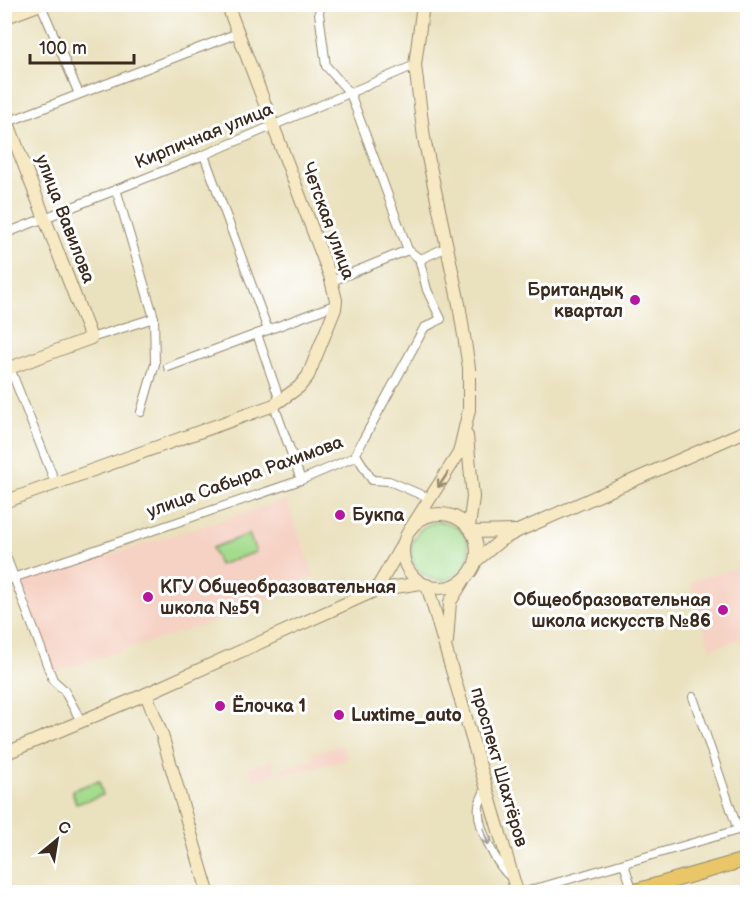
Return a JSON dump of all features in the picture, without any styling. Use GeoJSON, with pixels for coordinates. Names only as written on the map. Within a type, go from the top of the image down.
{"type":"FeatureCollection","features":[{"type":"Feature","properties":{"kind":"main road","name":"Четская улица"},"geometry":{"type":"LineString","coordinates":[[4,502],[277,403],[299,387],[308,376],[337,304],[332,280],[227,4]]}},
{"type":"Feature","properties":{"kind":"main road"},"geometry":{"type":"LineString","coordinates":[[423,4],[415,65],[424,138],[469,368],[467,429],[473,497],[471,530],[477,551],[476,561]]}},
{"type":"Feature","properties":{"kind":"main road"},"geometry":{"type":"LineString","coordinates":[[4,18],[41,5]]}},
{"type":"Feature","properties":{"kind":"main road","name":"улица Вавилова"},"geometry":{"type":"LineString","coordinates":[[6,120],[91,338]]}},
{"type":"Feature","properties":{"kind":"main road"},"geometry":{"type":"LineString","coordinates":[[8,369],[91,338]]}},
{"type":"Feature","properties":{"kind":"main road"},"geometry":{"type":"LineString","coordinates":[[376,590],[408,533],[459,453],[467,429]]}},
{"type":"Feature","properties":{"kind":"main road"},"geometry":{"type":"LineString","coordinates":[[446,651],[450,602],[454,591],[476,561],[501,540],[747,430]]}},
{"type":"Feature","properties":{"kind":"main road"},"geometry":{"type":"LineString","coordinates":[[424,584],[405,563],[403,551],[408,533],[428,516],[438,514],[457,518],[471,530],[520,530]]}},
{"type":"Feature","properties":{"kind":"main road"},"geometry":{"type":"LineString","coordinates":[[4,754],[146,694],[376,590],[424,584],[448,587],[466,577]]}},
{"type":"Feature","properties":{"kind":"main road","name":"проспект Шахтёров"},"geometry":{"type":"LineString","coordinates":[[424,584],[517,892]]}},
{"type":"Feature","properties":{"kind":"main road"},"geometry":{"type":"LineString","coordinates":[[146,694],[162,735],[208,892]]}},
{"type":"Feature","properties":{"kind":"main road"},"geometry":{"type":"LineString","coordinates":[[632,892],[747,859]]}},
{"type":"Feature","properties":{"kind":"street"},"geometry":{"type":"LineString","coordinates":[[321,4],[319,13],[326,66],[350,93],[408,250],[421,260],[447,247]]}},
{"type":"Feature","properties":{"kind":"street"},"geometry":{"type":"LineString","coordinates":[[41,5],[79,94]]}},
{"type":"Feature","properties":{"kind":"street"},"geometry":{"type":"LineString","coordinates":[[6,120],[238,33]]}},
{"type":"Feature","properties":{"kind":"street","name":"Кирпичная улица"},"geometry":{"type":"LineString","coordinates":[[4,234],[204,155],[415,65]]}},
{"type":"Feature","properties":{"kind":"street"},"geometry":{"type":"LineString","coordinates":[[204,155],[268,330]]}},
{"type":"Feature","properties":{"kind":"street"},"geometry":{"type":"LineString","coordinates":[[116,189],[154,318],[155,364],[141,412]]}},
{"type":"Feature","properties":{"kind":"street"},"geometry":{"type":"LineString","coordinates":[[332,280],[408,250]]}},
{"type":"Feature","properties":{"kind":"street","name":"улица Сабыра Рахимова"},"geometry":{"type":"LineString","coordinates":[[4,581],[301,480],[357,456],[356,453],[424,328],[441,319],[427,290],[421,260]]}},
{"type":"Feature","properties":{"kind":"street"},"geometry":{"type":"LineString","coordinates":[[168,367],[337,304]]}},
{"type":"Feature","properties":{"kind":"street"},"geometry":{"type":"LineString","coordinates":[[91,338],[154,318]]}},
{"type":"Feature","properties":{"kind":"street"},"geometry":{"type":"LineString","coordinates":[[257,334],[301,480]]}},
{"type":"Feature","properties":{"kind":"street"},"geometry":{"type":"LineString","coordinates":[[4,353],[8,369],[55,482]]}},
{"type":"Feature","properties":{"kind":"street"},"geometry":{"type":"LineString","coordinates":[[357,456],[372,480],[388,481],[430,499]]}},
{"type":"Feature","properties":{"kind":"street"},"geometry":{"type":"LineString","coordinates":[[4,551],[53,680],[69,697],[81,720]]}},
{"type":"Feature","properties":{"kind":"street"},"geometry":{"type":"LineString","coordinates":[[693,696],[738,830]]}},
{"type":"Feature","properties":{"kind":"street"},"geometry":{"type":"LineString","coordinates":[[525,892],[747,827]]}},
{"type":"Feature","properties":{"kind":"street"},"geometry":{"type":"LineString","coordinates":[[624,864],[632,892]]}},
{"type":"Feature","properties":{"kind":"shaded area"},"geometry":{"type":"Polygon","coordinates":[[[286,500],[315,576],[226,618],[54,672],[22,582],[286,500]]]}},
{"type":"Feature","properties":{"kind":"shaded area","name":"Общеобразовательная школа искусств №86"},"geometry":{"type":"Polygon","coordinates":[[[748,564],[747,660],[740,639],[710,649],[690,582],[748,564]]]}},
{"type":"Feature","properties":{"kind":"shaded area"},"geometry":{"type":"Polygon","coordinates":[[[343,745],[346,760],[283,775],[281,768],[313,760],[312,752],[343,745]]]}},
{"type":"Feature","properties":{"kind":"shaded area"},"geometry":{"type":"Polygon","coordinates":[[[272,760],[276,774],[253,781],[248,767],[272,760]]]}},
{"type":"Feature","properties":{"kind":"green space"},"geometry":{"type":"Polygon","coordinates":[[[440,522],[451,524],[464,535],[469,551],[467,562],[456,575],[440,580],[429,578],[416,567],[411,551],[413,540],[424,527],[440,522]]]}},
{"type":"Feature","properties":{"kind":"green space"},"geometry":{"type":"Polygon","coordinates":[[[249,534],[256,552],[219,565],[212,548],[249,534]]]}},
{"type":"Feature","properties":{"kind":"green space"},"geometry":{"type":"Polygon","coordinates":[[[99,781],[103,795],[76,804],[72,790],[99,781]]]}},
{"type":"Feature","properties":{"kind":"place","name":"Британдық квартал"},"geometry":{"type":"Point","coordinates":[635,300]}},
{"type":"Feature","properties":{"kind":"place","name":"Букпа"},"geometry":{"type":"Point","coordinates":[340,515]}},
{"type":"Feature","properties":{"kind":"place","name":"КГУ Общеобразовательная школа №59"},"geometry":{"type":"Point","coordinates":[148,597]}},
{"type":"Feature","properties":{"kind":"place","name":"Общеобразовательная школа искусств №86"},"geometry":{"type":"Point","coordinates":[723,610]}},
{"type":"Feature","properties":{"kind":"place","name":"Ёлочка 1"},"geometry":{"type":"Point","coordinates":[220,706]}},
{"type":"Feature","properties":{"kind":"place","name":"Luxtime_auto"},"geometry":{"type":"Point","coordinates":[339,715]}}]}
